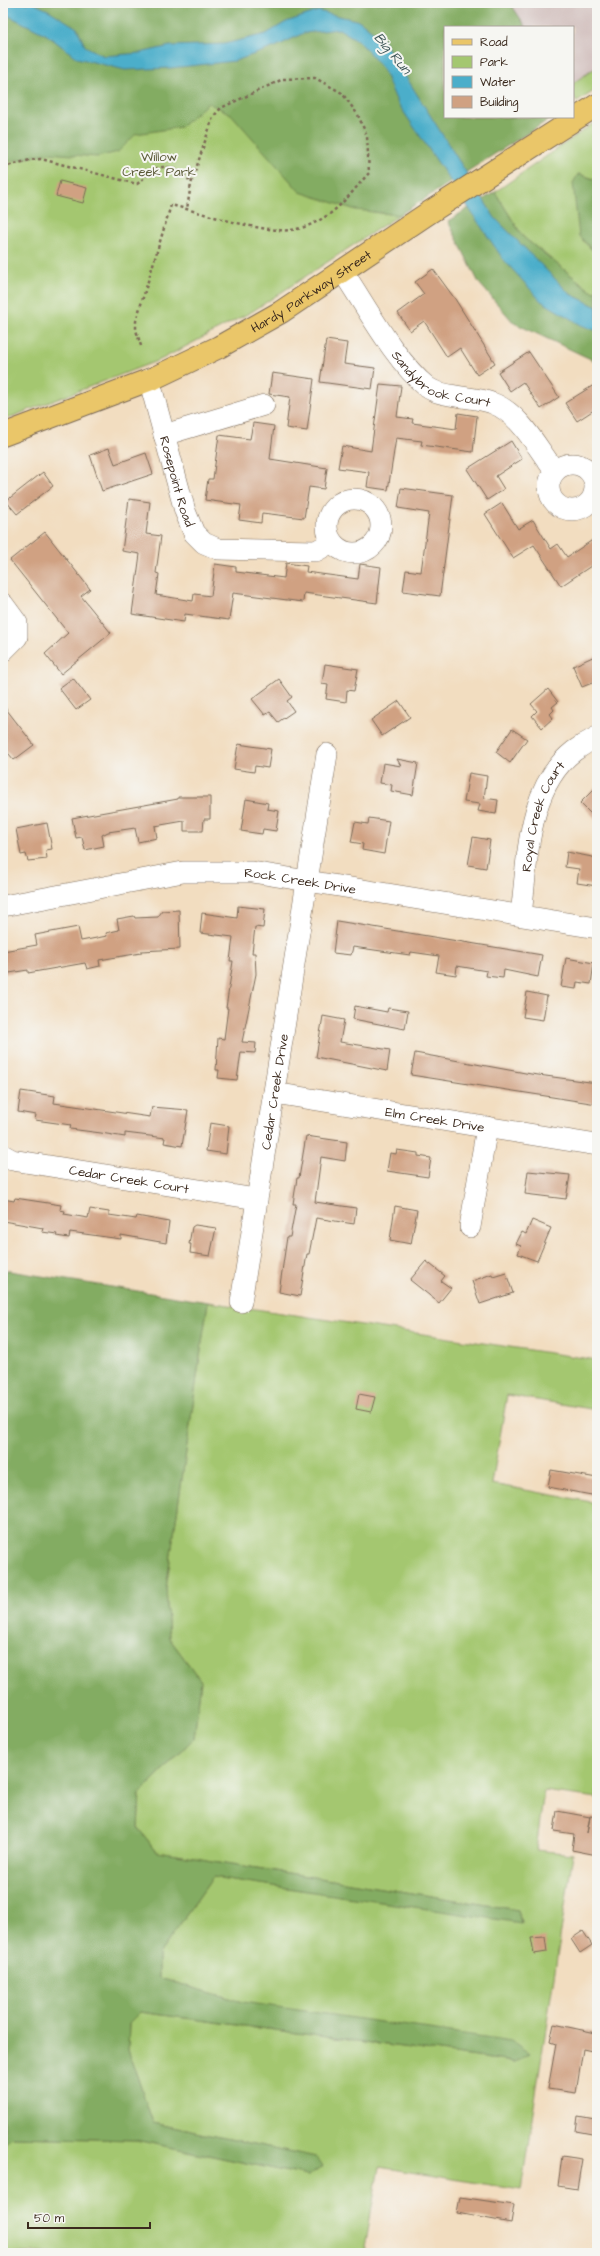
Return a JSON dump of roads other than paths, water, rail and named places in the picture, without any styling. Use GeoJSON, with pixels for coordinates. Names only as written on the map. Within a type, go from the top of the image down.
{"type":"FeatureCollection","features":[{"type":"Feature","properties":{"kind":"main road","name":"Hardy Parkway Street"},"geometry":{"type":"LineString","coordinates":[[3,435],[149,379],[187,363],[219,347],[281,312],[343,272],[430,212],[489,176],[597,105]]}},
{"type":"Feature","properties":{"kind":"street","name":"Sandybrook Court"},"geometry":{"type":"LineString","coordinates":[[343,272],[405,365],[428,388],[460,397],[492,403],[519,420],[555,471]]}},
{"type":"Feature","properties":{"kind":"street","name":"Rosepoint Road"},"geometry":{"type":"LineString","coordinates":[[149,379],[191,528],[204,544],[218,550],[316,551],[332,542]]}},
{"type":"Feature","properties":{"kind":"street"},"geometry":{"type":"LineString","coordinates":[[164,435],[264,405]]}},
{"type":"Feature","properties":{"kind":"street"},"geometry":{"type":"LineString","coordinates":[[3,604],[17,623],[17,637],[3,651]]}},
{"type":"Feature","properties":{"kind":"street","name":"Royal Creek Court"},"geometry":{"type":"LineString","coordinates":[[521,915],[534,818],[542,793],[564,760],[574,751],[597,737]]}},
{"type":"Feature","properties":{"kind":"street","name":"Cedar Creek Drive"},"geometry":{"type":"LineString","coordinates":[[241,1302],[327,754]]}},
{"type":"Feature","properties":{"kind":"street","name":"Rock Creek Drive"},"geometry":{"type":"LineString","coordinates":[[3,906],[183,872],[252,872],[597,928]]}},
{"type":"Feature","properties":{"kind":"street","name":"Elm Creek Drive"},"geometry":{"type":"LineString","coordinates":[[274,1093],[597,1145]]}},
{"type":"Feature","properties":{"kind":"street"},"geometry":{"type":"LineString","coordinates":[[470,1227],[487,1127]]}},
{"type":"Feature","properties":{"kind":"street","name":"Cedar Creek Court"},"geometry":{"type":"LineString","coordinates":[[3,1155],[12,1160],[256,1199]]}},
{"type":"Feature","properties":{"kind":"water"},"geometry":{"type":"Polygon","coordinates":[[[3,3],[33,3],[50,11],[77,28],[85,46],[104,56],[140,53],[170,46],[224,44],[266,34],[286,22],[318,11],[360,21],[382,39],[495,218],[570,294],[597,307],[597,331],[581,325],[541,301],[503,259],[397,102],[383,69],[359,41],[339,29],[304,33],[275,47],[235,61],[171,68],[125,70],[77,58],[47,35],[3,13],[3,3]]]}},
{"type":"Feature","properties":{"kind":"water label","name":"Big Run"},"geometry":{"type":"Point","coordinates":[393,53]}},
{"type":"Feature","properties":{"kind":"park label","name":"Willow Creek Park"},"geometry":{"type":"Point","coordinates":[159,164]}}]}
